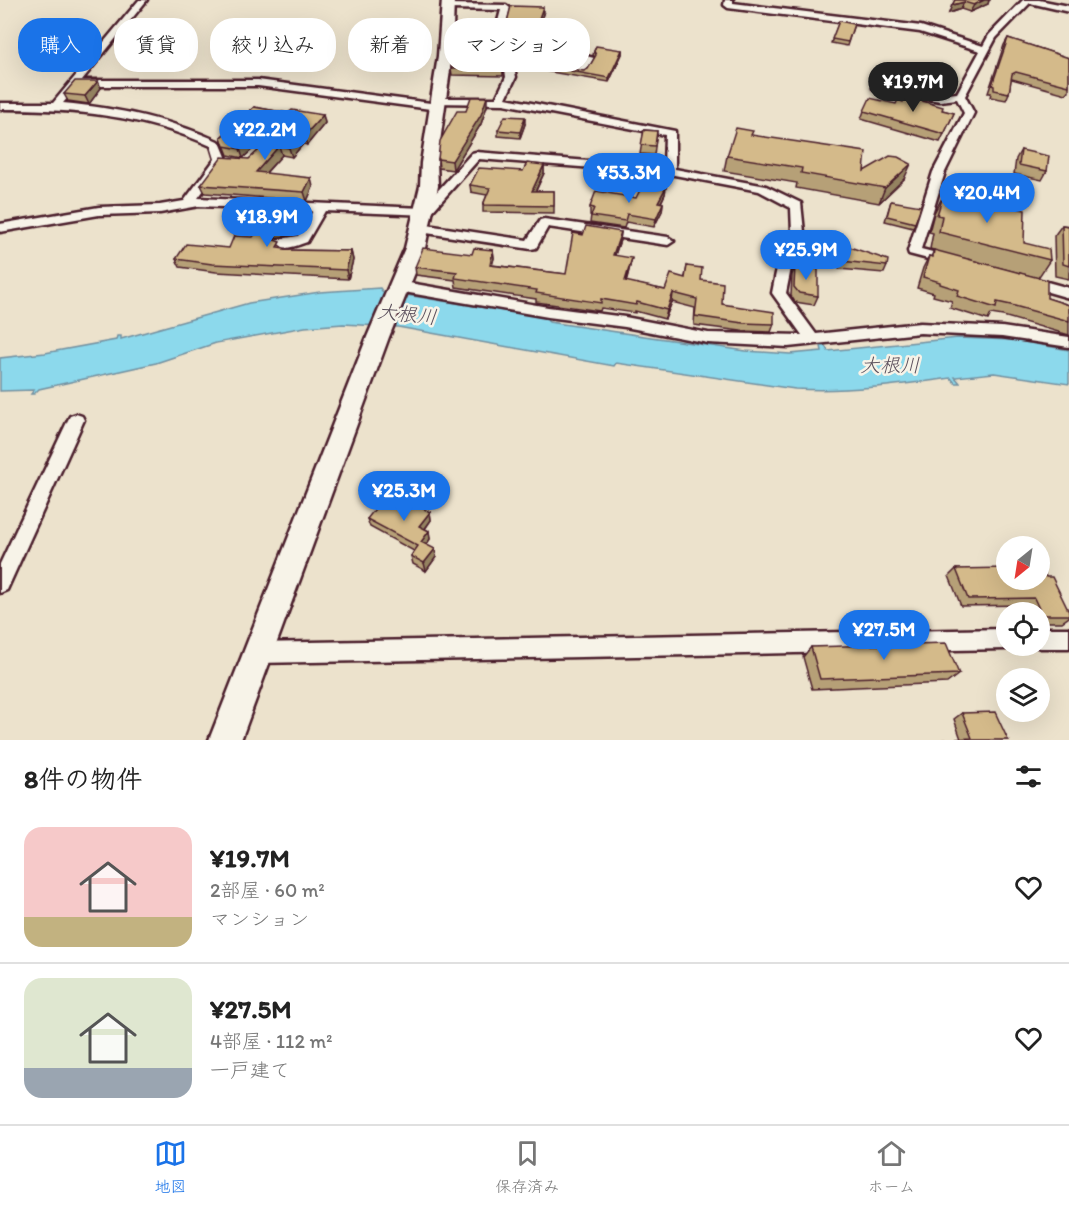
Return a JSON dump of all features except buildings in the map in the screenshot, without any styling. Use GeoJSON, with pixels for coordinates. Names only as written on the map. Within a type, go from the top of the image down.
{"type":"FeatureCollection","features":[{"type":"Feature","properties":{"kind":"street"},"geometry":{"type":"LineString","coordinates":[[56,106],[143,0]]}},
{"type":"Feature","properties":{"kind":"street"},"geometry":{"type":"LineString","coordinates":[[729,0],[728,5],[921,29],[984,49]]}},
{"type":"Feature","properties":{"kind":"street"},"geometry":{"type":"LineString","coordinates":[[960,96],[992,37],[1028,0],[1069,9]]}},
{"type":"Feature","properties":{"kind":"street"},"geometry":{"type":"LineString","coordinates":[[225,740],[256,652],[423,220],[438,104],[450,53],[448,3],[506,8],[503,18]]}},
{"type":"Feature","properties":{"kind":"street"},"geometry":{"type":"LineString","coordinates":[[500,101],[511,77],[510,72]]}},
{"type":"Feature","properties":{"kind":"street"},"geometry":{"type":"LineString","coordinates":[[75,83],[258,83],[438,104],[500,101],[671,133],[669,171]]}},
{"type":"Feature","properties":{"kind":"street"},"geometry":{"type":"LineString","coordinates":[[878,88],[940,98],[960,96]]}},
{"type":"Feature","properties":{"kind":"street"},"geometry":{"type":"LineString","coordinates":[[960,96],[969,113],[939,172],[914,251],[969,266]]}},
{"type":"Feature","properties":{"kind":"street"},"geometry":{"type":"LineString","coordinates":[[0,106],[99,108],[197,135],[216,144],[225,160],[189,203]]}},
{"type":"Feature","properties":{"kind":"street"},"geometry":{"type":"LineString","coordinates":[[423,220],[476,155],[669,171],[762,188],[797,206],[798,232],[784,268],[779,293],[813,340]]}},
{"type":"Feature","properties":{"kind":"street"},"geometry":{"type":"LineString","coordinates":[[0,228],[99,211],[141,210],[216,201],[321,207],[423,220],[531,245],[544,223],[668,241]]}},
{"type":"Feature","properties":{"kind":"street"},"geometry":{"type":"LineString","coordinates":[[275,244],[293,243],[303,239],[321,207]]}},
{"type":"Feature","properties":{"kind":"street"},"geometry":{"type":"LineString","coordinates":[[1014,278],[1069,293]]}},
{"type":"Feature","properties":{"kind":"street"},"geometry":{"type":"LineString","coordinates":[[398,286],[548,312],[626,322],[708,338],[788,342],[920,328],[1002,332],[1069,342]]}},
{"type":"Feature","properties":{"kind":"street"},"geometry":{"type":"LineString","coordinates":[[0,584],[76,420]]}},
{"type":"Feature","properties":{"kind":"street"},"geometry":{"type":"LineString","coordinates":[[1050,638],[1069,638]]}},
{"type":"Feature","properties":{"kind":"street"},"geometry":{"type":"LineString","coordinates":[[256,652],[996,639]]}},
{"type":"Feature","properties":{"kind":"water","name":"大根川"},"geometry":{"type":"Polygon","coordinates":[[[380,288],[382,291],[547,318],[549,322],[746,351],[790,354],[822,351],[821,346],[825,346],[828,351],[958,338],[1013,340],[1069,350],[1069,384],[994,373],[955,377],[960,383],[955,383],[951,378],[854,389],[795,389],[616,363],[614,366],[398,327],[343,324],[305,327],[216,343],[156,363],[39,389],[34,394],[31,394],[34,390],[0,391],[0,358],[45,353],[116,340],[117,336],[121,336],[121,339],[249,303],[320,292],[380,288]]]}}]}
